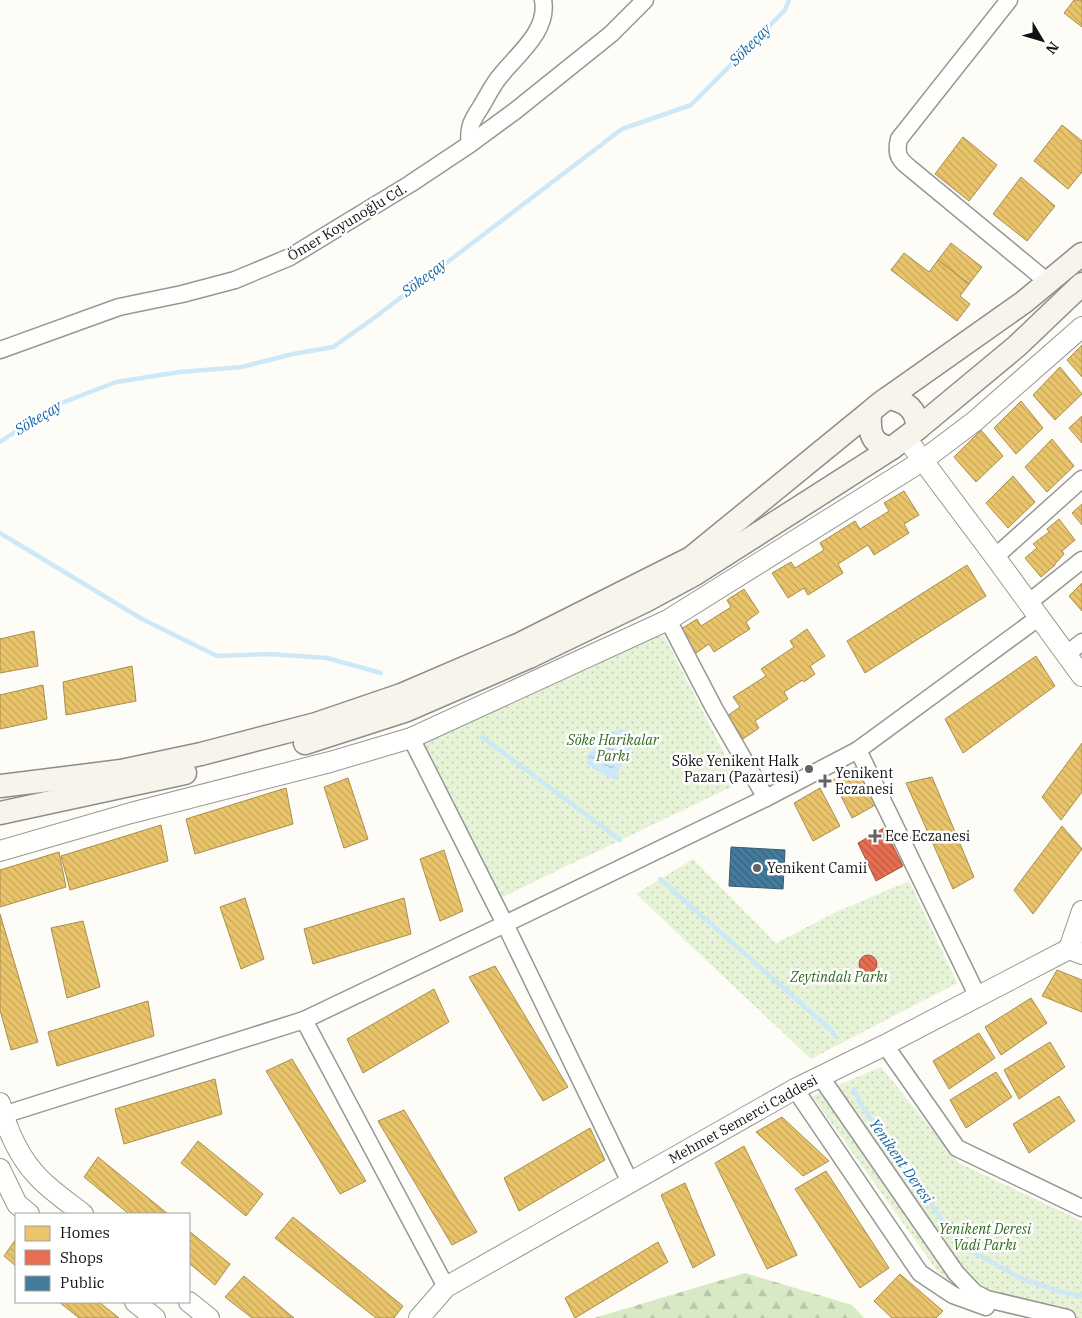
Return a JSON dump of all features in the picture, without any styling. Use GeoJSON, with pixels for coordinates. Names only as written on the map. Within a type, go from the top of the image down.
{"type":"FeatureCollection","features":[{"type":"Feature","properties":{"kind":"main road"},"geometry":{"type":"LineString","coordinates":[[0,786],[121,771],[201,754],[316,724],[409,691],[520,644],[691,558],[888,398],[1024,302],[1082,254]]}},
{"type":"Feature","properties":{"kind":"main road"},"geometry":{"type":"LineString","coordinates":[[0,813],[134,785],[323,738],[406,710],[529,657],[695,574],[905,439],[1017,346],[1082,284]]}},
{"type":"Feature","properties":{"kind":"main road"},"geometry":{"type":"LineString","coordinates":[[888,398],[897,400],[911,408],[915,414],[905,439]]}},
{"type":"Feature","properties":{"kind":"main road"},"geometry":{"type":"LineString","coordinates":[[870,412],[869,430],[872,437],[878,443],[905,439]]}},
{"type":"Feature","properties":{"kind":"street"},"geometry":{"type":"LineString","coordinates":[[470,144],[468,133],[472,120],[499,77],[534,37],[544,15],[543,0]]}},
{"type":"Feature","properties":{"kind":"street","name":"Ömer Koyunoğlu Cd."},"geometry":{"type":"LineString","coordinates":[[0,350],[119,307],[182,294],[235,280],[290,257],[410,184],[470,144],[515,111],[603,40],[645,0]]}},
{"type":"Feature","properties":{"kind":"street"},"geometry":{"type":"LineString","coordinates":[[1009,0],[899,139],[896,149],[898,158],[1049,283]]}},
{"type":"Feature","properties":{"kind":"street"},"geometry":{"type":"LineString","coordinates":[[0,851],[131,813],[330,762],[411,738],[668,620],[922,461],[974,421],[1082,327]]}},
{"type":"Feature","properties":{"kind":"street"},"geometry":{"type":"LineString","coordinates":[[905,439],[995,557],[1082,676]]}},
{"type":"Feature","properties":{"kind":"street"},"geometry":{"type":"LineString","coordinates":[[995,557],[1082,479]]}},
{"type":"Feature","properties":{"kind":"street"},"geometry":{"type":"LineString","coordinates":[[82,1213],[34,1172],[21,1155],[2,1109],[304,1020],[766,798],[858,750],[1033,610],[1082,560]]}},
{"type":"Feature","properties":{"kind":"street"},"geometry":{"type":"LineString","coordinates":[[668,620],[714,708],[766,798]]}},
{"type":"Feature","properties":{"kind":"street"},"geometry":{"type":"LineString","coordinates":[[1066,655],[1082,642]]}},
{"type":"Feature","properties":{"kind":"street"},"geometry":{"type":"LineString","coordinates":[[411,738],[505,924],[630,1182]]}},
{"type":"Feature","properties":{"kind":"street"},"geometry":{"type":"LineString","coordinates":[[858,750],[978,997]]}},
{"type":"Feature","properties":{"kind":"street"},"geometry":{"type":"LineString","coordinates":[[1075,952],[1082,911]]}},
{"type":"Feature","properties":{"kind":"street","name":"Mehmet Semerci Caddesi"},"geometry":{"type":"LineString","coordinates":[[419,1318],[446,1287],[795,1089],[978,997],[1075,952]]}},
{"type":"Feature","properties":{"kind":"street"},"geometry":{"type":"LineString","coordinates":[[304,1020],[446,1287]]}},
{"type":"Feature","properties":{"kind":"street"},"geometry":{"type":"LineString","coordinates":[[885,1045],[957,1148],[1082,1208]]}},
{"type":"Feature","properties":{"kind":"street"},"geometry":{"type":"LineString","coordinates":[[820,1076],[956,1273],[975,1293],[987,1299],[1067,1318]]}},
{"type":"Feature","properties":{"kind":"street"},"geometry":{"type":"LineString","coordinates":[[795,1089],[920,1273],[953,1295],[978,1305],[1026,1318]]}},
{"type":"Feature","properties":{"kind":"street"},"geometry":{"type":"LineString","coordinates":[[0,1169],[23,1209]]}},
{"type":"Feature","properties":{"kind":"street"},"geometry":{"type":"LineString","coordinates":[[23,1209],[34,1172]]}},
{"type":"Feature","properties":{"kind":"street"},"geometry":{"type":"LineString","coordinates":[[136,1303],[155,1318]]}},
{"type":"Feature","properties":{"kind":"street"},"geometry":{"type":"LineString","coordinates":[[190,1303],[209,1318]]}},
{"type":"Feature","properties":{"kind":"green space","name":"Söke Harikalar Parkı"},"geometry":{"type":"Polygon","coordinates":[[[651,634],[664,636],[737,778],[731,787],[498,899],[423,743],[651,634]]]}},
{"type":"Feature","properties":{"kind":"green space","name":"Zeytindalı Parkı"},"geometry":{"type":"Polygon","coordinates":[[[693,859],[776,943],[834,913],[909,881],[957,983],[811,1059],[636,894],[693,859]]]}},
{"type":"Feature","properties":{"kind":"green space","name":"Yenikent Deresi Vadi Parkı"},"geometry":{"type":"Polygon","coordinates":[[[881,1067],[959,1163],[1082,1221],[1082,1318],[1069,1318],[960,1289],[938,1272],[812,1096],[881,1067]]]}},
{"type":"Feature","properties":{"kind":"green space"},"geometry":{"type":"Polygon","coordinates":[[[745,1273],[852,1305],[864,1318],[594,1318],[745,1273]]]}},
{"type":"Feature","properties":{"kind":"water"},"geometry":{"type":"Polygon","coordinates":[[[621,729],[635,734],[636,740],[619,769],[617,780],[586,764],[589,752],[606,742],[613,733],[621,729]]]}},
{"type":"Feature","properties":{"kind":"building: Homes"},"geometry":{"type":"Polygon","coordinates":[[[1074,0],[1082,0],[1082,27],[1064,13],[1074,0]]]}},
{"type":"Feature","properties":{"kind":"building: Homes"},"geometry":{"type":"Polygon","coordinates":[[[1062,125],[1082,141],[1082,172],[1068,189],[1034,161],[1062,125]]]}},
{"type":"Feature","properties":{"kind":"building: Homes"},"geometry":{"type":"Polygon","coordinates":[[[963,137],[997,165],[969,201],[935,174],[963,137]]]}},
{"type":"Feature","properties":{"kind":"building: Homes"},"geometry":{"type":"Polygon","coordinates":[[[1021,177],[1055,206],[1027,241],[993,214],[1021,177]]]}},
{"type":"Feature","properties":{"kind":"building: Homes"},"geometry":{"type":"Polygon","coordinates":[[[951,243],[982,267],[969,284],[938,260],[951,243]]]}},
{"type":"Feature","properties":{"kind":"building: Homes"},"geometry":{"type":"Polygon","coordinates":[[[904,253],[929,272],[938,260],[969,284],[960,296],[970,304],[957,321],[891,270],[904,253]]]}},
{"type":"Feature","properties":{"kind":"building: Homes"},"geometry":{"type":"Polygon","coordinates":[[[1082,345],[1082,377],[1067,360],[1082,345]]]}},
{"type":"Feature","properties":{"kind":"building: Homes"},"geometry":{"type":"Polygon","coordinates":[[[1060,367],[1082,394],[1055,420],[1033,395],[1060,367]]]}},
{"type":"Feature","properties":{"kind":"building: Homes"},"geometry":{"type":"Polygon","coordinates":[[[1021,401],[1043,428],[1016,454],[994,428],[1021,401]]]}},
{"type":"Feature","properties":{"kind":"building: Homes"},"geometry":{"type":"Polygon","coordinates":[[[1082,416],[1082,443],[1069,428],[1082,416]]]}},
{"type":"Feature","properties":{"kind":"building: Homes"},"geometry":{"type":"Polygon","coordinates":[[[981,430],[1003,456],[976,482],[954,457],[981,430]]]}},
{"type":"Feature","properties":{"kind":"building: Homes"},"geometry":{"type":"Polygon","coordinates":[[[1052,439],[1074,466],[1047,492],[1025,467],[1052,439]]]}},
{"type":"Feature","properties":{"kind":"building: Homes"},"geometry":{"type":"Polygon","coordinates":[[[1013,476],[1035,502],[1008,528],[986,503],[1013,476]]]}},
{"type":"Feature","properties":{"kind":"building: Homes"},"geometry":{"type":"Polygon","coordinates":[[[904,491],[919,515],[904,524],[909,533],[874,555],[868,545],[838,564],[843,573],[808,595],[804,588],[788,598],[772,573],[791,562],[795,568],[824,550],[820,543],[855,521],[860,529],[889,511],[884,503],[904,491]]]}},
{"type":"Feature","properties":{"kind":"building: Homes"},"geometry":{"type":"Polygon","coordinates":[[[1082,504],[1082,525],[1072,513],[1082,504]]]}},
{"type":"Feature","properties":{"kind":"building: Homes"},"geometry":{"type":"Polygon","coordinates":[[[1059,519],[1075,540],[1062,551],[1064,554],[1055,565],[1041,577],[1025,558],[1037,548],[1033,544],[1049,532],[1047,529],[1059,519]]]}},
{"type":"Feature","properties":{"kind":"building: Homes"},"geometry":{"type":"Polygon","coordinates":[[[967,565],[986,596],[865,673],[847,641],[967,565]]]}},
{"type":"Feature","properties":{"kind":"building: Homes"},"geometry":{"type":"Polygon","coordinates":[[[1082,583],[1082,611],[1069,596],[1082,583]]]}},
{"type":"Feature","properties":{"kind":"building: Homes"},"geometry":{"type":"Polygon","coordinates":[[[744,589],[759,612],[746,622],[750,629],[714,652],[709,644],[693,655],[678,631],[697,619],[701,626],[731,607],[727,600],[744,589]]]}},
{"type":"Feature","properties":{"kind":"building: Homes"},"geometry":{"type":"Polygon","coordinates":[[[807,629],[825,656],[810,666],[815,674],[784,692],[788,699],[755,721],[759,728],[743,739],[727,716],[740,707],[733,697],[766,676],[761,669],[794,647],[790,641],[807,629]]]}},
{"type":"Feature","properties":{"kind":"building: Homes"},"geometry":{"type":"Polygon","coordinates":[[[34,631],[38,666],[0,673],[0,639],[34,631]]]}},
{"type":"Feature","properties":{"kind":"building: Homes"},"geometry":{"type":"Polygon","coordinates":[[[1036,656],[1055,686],[963,753],[945,719],[1036,656]]]}},
{"type":"Feature","properties":{"kind":"building: Homes"},"geometry":{"type":"Polygon","coordinates":[[[132,666],[136,701],[66,715],[63,682],[132,666]]]}},
{"type":"Feature","properties":{"kind":"building: Homes"},"geometry":{"type":"Polygon","coordinates":[[[43,685],[47,719],[0,729],[0,695],[43,685]]]}},
{"type":"Feature","properties":{"kind":"building: Homes"},"geometry":{"type":"Polygon","coordinates":[[[1082,743],[1082,792],[1061,820],[1042,797],[1082,743]]]}},
{"type":"Feature","properties":{"kind":"building: Homes"},"geometry":{"type":"Polygon","coordinates":[[[859,765],[879,803],[852,818],[833,780],[859,765]]]}},
{"type":"Feature","properties":{"kind":"building: Homes"},"geometry":{"type":"Polygon","coordinates":[[[932,777],[974,877],[953,889],[906,783],[932,777]]]}},
{"type":"Feature","properties":{"kind":"building: Homes"},"geometry":{"type":"Polygon","coordinates":[[[348,778],[368,839],[344,848],[324,787],[348,778]]]}},
{"type":"Feature","properties":{"kind":"building: Homes"},"geometry":{"type":"Polygon","coordinates":[[[286,788],[293,824],[195,854],[186,819],[286,788]]]}},
{"type":"Feature","properties":{"kind":"building: Homes"},"geometry":{"type":"Polygon","coordinates":[[[820,788],[840,826],[813,841],[794,803],[820,788]]]}},
{"type":"Feature","properties":{"kind":"building: Homes"},"geometry":{"type":"Polygon","coordinates":[[[161,825],[168,861],[70,890],[61,856],[161,825]]]}},
{"type":"Feature","properties":{"kind":"building: Homes"},"geometry":{"type":"Polygon","coordinates":[[[1062,826],[1082,849],[1033,914],[1014,890],[1062,826]]]}},
{"type":"Feature","properties":{"kind":"building: Homes"},"geometry":{"type":"Polygon","coordinates":[[[444,850],[463,911],[440,921],[420,859],[444,850]]]}},
{"type":"Feature","properties":{"kind":"building: Homes"},"geometry":{"type":"Polygon","coordinates":[[[59,852],[66,887],[0,907],[0,870],[59,852]]]}},
{"type":"Feature","properties":{"kind":"building: Homes"},"geometry":{"type":"Polygon","coordinates":[[[245,898],[264,959],[241,969],[220,907],[245,898]]]}},
{"type":"Feature","properties":{"kind":"building: Homes"},"geometry":{"type":"Polygon","coordinates":[[[404,898],[411,934],[313,964],[304,929],[404,898]]]}},
{"type":"Feature","properties":{"kind":"building: Homes"},"geometry":{"type":"Polygon","coordinates":[[[0,914],[38,1042],[11,1050],[0,1010],[0,914]]]}},
{"type":"Feature","properties":{"kind":"building: Homes"},"geometry":{"type":"Polygon","coordinates":[[[83,921],[100,987],[67,998],[51,928],[83,921]]]}},
{"type":"Feature","properties":{"kind":"building: Homes"},"geometry":{"type":"Polygon","coordinates":[[[495,966],[568,1087],[543,1101],[469,977],[495,966]]]}},
{"type":"Feature","properties":{"kind":"building: Homes"},"geometry":{"type":"Polygon","coordinates":[[[1057,970],[1082,980],[1082,1012],[1042,996],[1057,970]]]}},
{"type":"Feature","properties":{"kind":"building: Homes"},"geometry":{"type":"Polygon","coordinates":[[[434,989],[449,1022],[363,1073],[347,1039],[434,989]]]}},
{"type":"Feature","properties":{"kind":"building: Homes"},"geometry":{"type":"Polygon","coordinates":[[[1031,998],[1047,1023],[1001,1055],[985,1027],[1031,998]]]}},
{"type":"Feature","properties":{"kind":"building: Homes"},"geometry":{"type":"Polygon","coordinates":[[[148,1001],[154,1036],[57,1066],[48,1032],[148,1001]]]}},
{"type":"Feature","properties":{"kind":"building: Homes"},"geometry":{"type":"Polygon","coordinates":[[[979,1033],[995,1058],[949,1089],[933,1061],[979,1033]]]}},
{"type":"Feature","properties":{"kind":"building: Homes"},"geometry":{"type":"Polygon","coordinates":[[[1050,1042],[1065,1067],[1019,1099],[1004,1070],[1050,1042]]]}},
{"type":"Feature","properties":{"kind":"building: Homes"},"geometry":{"type":"Polygon","coordinates":[[[292,1059],[366,1181],[340,1194],[266,1071],[292,1059]]]}},
{"type":"Feature","properties":{"kind":"building: Homes"},"geometry":{"type":"Polygon","coordinates":[[[996,1072],[1012,1097],[966,1128],[950,1100],[996,1072]]]}},
{"type":"Feature","properties":{"kind":"building: Homes"},"geometry":{"type":"Polygon","coordinates":[[[215,1079],[222,1114],[124,1144],[115,1109],[215,1079]]]}},
{"type":"Feature","properties":{"kind":"building: Homes"},"geometry":{"type":"Polygon","coordinates":[[[1059,1096],[1075,1121],[1029,1153],[1013,1124],[1059,1096]]]}},
{"type":"Feature","properties":{"kind":"building: Homes"},"geometry":{"type":"Polygon","coordinates":[[[404,1110],[477,1232],[452,1245],[378,1121],[404,1110]]]}},
{"type":"Feature","properties":{"kind":"building: Homes"},"geometry":{"type":"Polygon","coordinates":[[[782,1117],[829,1161],[803,1176],[756,1132],[782,1117]]]}},
{"type":"Feature","properties":{"kind":"building: Homes"},"geometry":{"type":"Polygon","coordinates":[[[590,1128],[605,1160],[519,1211],[504,1178],[590,1128]]]}},
{"type":"Feature","properties":{"kind":"building: Homes"},"geometry":{"type":"Polygon","coordinates":[[[198,1141],[263,1194],[246,1216],[181,1163],[198,1141]]]}},
{"type":"Feature","properties":{"kind":"building: Homes"},"geometry":{"type":"Polygon","coordinates":[[[744,1146],[797,1255],[767,1269],[715,1163],[744,1146]]]}},
{"type":"Feature","properties":{"kind":"building: Homes"},"geometry":{"type":"Polygon","coordinates":[[[98,1157],[167,1213],[128,1213],[84,1177],[98,1157]]]}},
{"type":"Feature","properties":{"kind":"building: Homes"},"geometry":{"type":"Polygon","coordinates":[[[826,1171],[889,1268],[860,1288],[795,1189],[826,1171]]]}},
{"type":"Feature","properties":{"kind":"building: Homes"},"geometry":{"type":"Polygon","coordinates":[[[685,1183],[715,1255],[693,1268],[661,1195],[685,1183]]]}},
{"type":"Feature","properties":{"kind":"building: Homes"},"geometry":{"type":"Polygon","coordinates":[[[293,1217],[403,1306],[394,1318],[376,1318],[275,1238],[293,1217]]]}},
{"type":"Feature","properties":{"kind":"building: Homes"},"geometry":{"type":"Polygon","coordinates":[[[190,1232],[230,1264],[215,1285],[190,1264],[190,1232]]]}},
{"type":"Feature","properties":{"kind":"building: Homes"},"geometry":{"type":"Polygon","coordinates":[[[15,1240],[15,1265],[4,1256],[15,1240]]]}},
{"type":"Feature","properties":{"kind":"building: Homes"},"geometry":{"type":"Polygon","coordinates":[[[658,1242],[668,1262],[575,1318],[565,1298],[658,1242]]]}},
{"type":"Feature","properties":{"kind":"building: Homes"},"geometry":{"type":"Polygon","coordinates":[[[900,1274],[943,1311],[936,1318],[892,1318],[874,1301],[900,1274]]]}},
{"type":"Feature","properties":{"kind":"building: Homes"},"geometry":{"type":"Polygon","coordinates":[[[244,1276],[294,1318],[252,1318],[225,1297],[244,1276]]]}},
{"type":"Feature","properties":{"kind":"building: Homes"},"geometry":{"type":"Polygon","coordinates":[[[60,1303],[100,1303],[119,1318],[79,1318],[60,1303]]]}},
{"type":"Feature","properties":{"kind":"building: Shops"},"geometry":{"type":"Polygon","coordinates":[[[884,828],[903,866],[876,881],[858,843],[884,828]]]}},
{"type":"Feature","properties":{"kind":"building: Shops"},"geometry":{"type":"Polygon","coordinates":[[[864,955],[872,955],[877,960],[875,971],[864,973],[859,968],[859,960],[864,955]]]}},
{"type":"Feature","properties":{"kind":"building: Public","name":"Yenikent Camii"},"geometry":{"type":"Polygon","coordinates":[[[731,847],[785,850],[783,889],[729,886],[731,847]]]}},
{"type":"Feature","properties":{"kind":"waterway","name":"Sökeçay"},"geometry":{"type":"LineString","coordinates":[[0,442],[54,406],[116,382],[180,372],[242,367],[293,354],[333,347],[374,318],[622,129],[691,105],[785,10],[789,0]]}},
{"type":"Feature","properties":{"kind":"waterway"},"geometry":{"type":"LineString","coordinates":[[0,533],[142,619],[217,656],[270,654],[327,658],[381,673]]}},
{"type":"Feature","properties":{"kind":"waterway"},"geometry":{"type":"LineString","coordinates":[[482,737],[620,840]]}},
{"type":"Feature","properties":{"kind":"waterway","name":"Yenikent Deresi"},"geometry":{"type":"LineString","coordinates":[[660,879],[831,1030],[835,1036]]}},
{"type":"Feature","properties":{"kind":"waterway","name":"Yenikent Deresi"},"geometry":{"type":"LineString","coordinates":[[854,1089],[861,1105],[959,1244],[1022,1279],[1065,1293],[1082,1296]]}},
{"type":"Feature","properties":{"kind":"place","name":"Söke Yenikent Halk Pazarı (Pazartesi)"},"geometry":{"type":"Point","coordinates":[809,769]}},
{"type":"Feature","properties":{"kind":"place","name":"Yenikent Eczanesi"},"geometry":{"type":"Point","coordinates":[825,781]}},
{"type":"Feature","properties":{"kind":"place","name":"Ece Eczanesi"},"geometry":{"type":"Point","coordinates":[875,836]}},
{"type":"Feature","properties":{"kind":"place","name":"Yenikent Camii"},"geometry":{"type":"Point","coordinates":[757,868]}}]}
